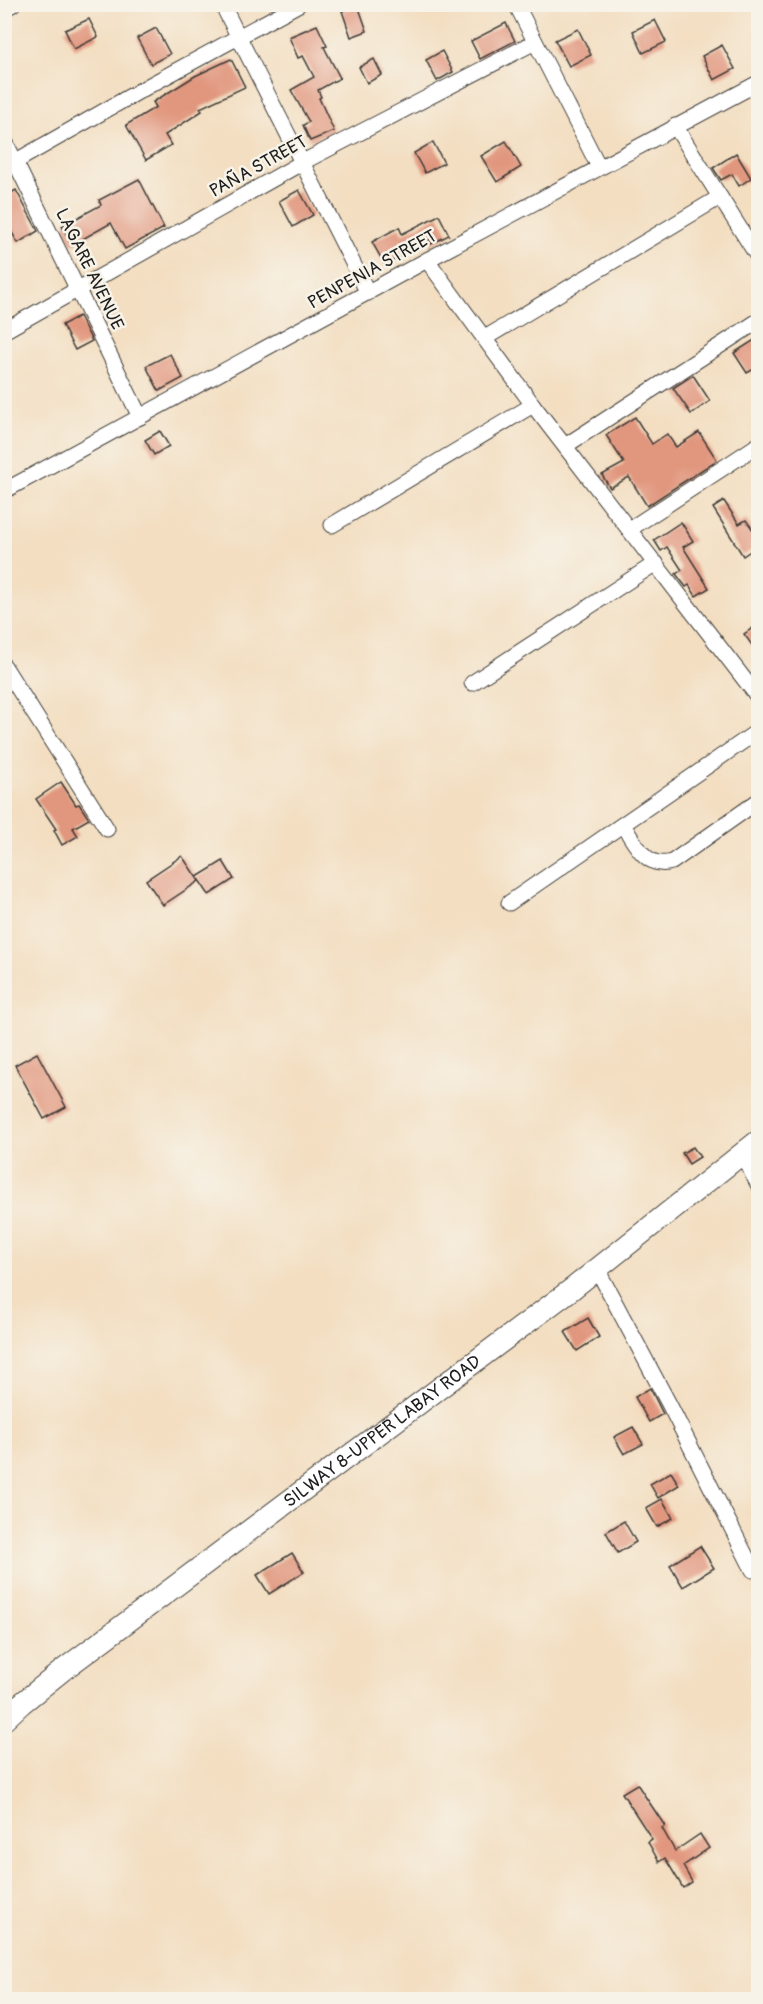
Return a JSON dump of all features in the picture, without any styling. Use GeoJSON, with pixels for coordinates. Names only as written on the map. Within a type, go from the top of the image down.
{"type":"FeatureCollection","features":[{"type":"Feature","properties":{"kind":"main road","name":"SILWAY 8-UPPER LABAY ROAD"},"geometry":{"type":"LineString","coordinates":[[4,1720],[63,1670],[597,1269],[750,1147]]}},
{"type":"Feature","properties":{"kind":"street"},"geometry":{"type":"LineString","coordinates":[[4,9],[13,4]]}},
{"type":"Feature","properties":{"kind":"street"},"geometry":{"type":"LineString","coordinates":[[222,4],[368,293]]}},
{"type":"Feature","properties":{"kind":"street"},"geometry":{"type":"LineString","coordinates":[[10,165],[299,4]]}},
{"type":"Feature","properties":{"kind":"street"},"geometry":{"type":"LineString","coordinates":[[516,4],[600,167]]}},
{"type":"Feature","properties":{"kind":"street","name":"PAÑA STREET"},"geometry":{"type":"LineString","coordinates":[[4,331],[303,162],[535,42]]}},
{"type":"Feature","properties":{"kind":"street","name":"PENPENIA STREET"},"geometry":{"type":"LineString","coordinates":[[4,491],[759,82]]}},
{"type":"Feature","properties":{"kind":"street"},"geometry":{"type":"LineString","coordinates":[[675,126],[759,256]]}},
{"type":"Feature","properties":{"kind":"street","name":"LAGARE AVENUE"},"geometry":{"type":"LineString","coordinates":[[4,139],[10,165],[79,289],[140,417]]}},
{"type":"Feature","properties":{"kind":"street"},"geometry":{"type":"LineString","coordinates":[[484,338],[720,197]]}},
{"type":"Feature","properties":{"kind":"street"},"geometry":{"type":"LineString","coordinates":[[427,260],[533,405],[759,696]]}},
{"type":"Feature","properties":{"kind":"street"},"geometry":{"type":"LineString","coordinates":[[565,446],[759,321]]}},
{"type":"Feature","properties":{"kind":"street"},"geometry":{"type":"LineString","coordinates":[[332,525],[533,405]]}},
{"type":"Feature","properties":{"kind":"street"},"geometry":{"type":"LineString","coordinates":[[630,529],[759,445]]}},
{"type":"Feature","properties":{"kind":"street"},"geometry":{"type":"LineString","coordinates":[[472,683],[656,563]]}},
{"type":"Feature","properties":{"kind":"street"},"geometry":{"type":"LineString","coordinates":[[4,666],[107,829]]}},
{"type":"Feature","properties":{"kind":"street"},"geometry":{"type":"LineString","coordinates":[[509,903],[759,731]]}},
{"type":"Feature","properties":{"kind":"street"},"geometry":{"type":"LineString","coordinates":[[622,825],[650,862],[665,864],[672,862],[759,801]]}},
{"type":"Feature","properties":{"kind":"street"},"geometry":{"type":"LineString","coordinates":[[750,1147],[759,1184]]}},
{"type":"Feature","properties":{"kind":"street"},"geometry":{"type":"LineString","coordinates":[[597,1269],[669,1404],[753,1570]]}},
{"type":"Feature","properties":{"kind":"building"},"geometry":{"type":"Polygon","coordinates":[[[358,5],[367,31],[351,37],[342,11],[358,5]]]}},
{"type":"Feature","properties":{"kind":"building"},"geometry":{"type":"Polygon","coordinates":[[[89,19],[98,37],[74,49],[65,30],[89,19]]]}},
{"type":"Feature","properties":{"kind":"building"},"geometry":{"type":"Polygon","coordinates":[[[655,20],[666,42],[643,53],[633,31],[655,20]]]}},
{"type":"Feature","properties":{"kind":"building"},"geometry":{"type":"Polygon","coordinates":[[[506,23],[515,41],[480,59],[471,41],[506,23]]]}},
{"type":"Feature","properties":{"kind":"building"},"geometry":{"type":"Polygon","coordinates":[[[317,25],[327,46],[324,47],[340,78],[318,90],[321,97],[319,98],[334,131],[310,141],[303,125],[309,122],[291,90],[314,77],[303,56],[298,58],[289,37],[317,25]]]}},
{"type":"Feature","properties":{"kind":"building"},"geometry":{"type":"Polygon","coordinates":[[[156,28],[170,54],[151,64],[137,38],[156,28]]]}},
{"type":"Feature","properties":{"kind":"building"},"geometry":{"type":"Polygon","coordinates":[[[578,29],[591,55],[569,66],[555,40],[578,29]]]}},
{"type":"Feature","properties":{"kind":"building"},"geometry":{"type":"Polygon","coordinates":[[[722,45],[735,69],[714,80],[702,56],[722,45]]]}},
{"type":"Feature","properties":{"kind":"building"},"geometry":{"type":"Polygon","coordinates":[[[442,51],[453,72],[437,81],[426,60],[442,51]]]}},
{"type":"Feature","properties":{"kind":"building"},"geometry":{"type":"Polygon","coordinates":[[[231,59],[245,87],[200,108],[202,111],[165,135],[171,145],[146,160],[126,125],[156,107],[153,102],[195,76],[231,59]]]}},
{"type":"Feature","properties":{"kind":"building"},"geometry":{"type":"Polygon","coordinates":[[[374,59],[382,75],[367,83],[359,67],[374,59]]]}},
{"type":"Feature","properties":{"kind":"building"},"geometry":{"type":"Polygon","coordinates":[[[506,141],[521,167],[497,182],[481,156],[506,141]]]}},
{"type":"Feature","properties":{"kind":"building"},"geometry":{"type":"Polygon","coordinates":[[[433,142],[444,163],[425,173],[414,153],[433,142]]]}},
{"type":"Feature","properties":{"kind":"building"},"geometry":{"type":"Polygon","coordinates":[[[736,153],[751,178],[739,186],[732,174],[721,180],[713,168],[736,153]]]}},
{"type":"Feature","properties":{"kind":"building"},"geometry":{"type":"Polygon","coordinates":[[[139,179],[164,228],[125,249],[111,223],[72,245],[62,226],[101,205],[99,200],[139,179]]]}},
{"type":"Feature","properties":{"kind":"building"},"geometry":{"type":"Polygon","coordinates":[[[16,190],[38,231],[18,243],[4,219],[4,197],[16,190]]]}},
{"type":"Feature","properties":{"kind":"building"},"geometry":{"type":"Polygon","coordinates":[[[299,190],[313,215],[293,227],[279,201],[299,190]]]}},
{"type":"Feature","properties":{"kind":"building"},"geometry":{"type":"Polygon","coordinates":[[[439,215],[449,235],[431,244],[429,240],[385,265],[372,242],[399,227],[402,234],[439,215]]]}},
{"type":"Feature","properties":{"kind":"building"},"geometry":{"type":"Polygon","coordinates":[[[79,316],[92,341],[75,350],[62,325],[79,316]]]}},
{"type":"Feature","properties":{"kind":"building"},"geometry":{"type":"Polygon","coordinates":[[[759,337],[759,366],[747,373],[734,353],[759,337]]]}},
{"type":"Feature","properties":{"kind":"building"},"geometry":{"type":"Polygon","coordinates":[[[170,354],[183,378],[159,391],[146,366],[170,354]]]}},
{"type":"Feature","properties":{"kind":"building"},"geometry":{"type":"Polygon","coordinates":[[[693,375],[710,401],[691,414],[673,388],[693,375]]]}},
{"type":"Feature","properties":{"kind":"building"},"geometry":{"type":"Polygon","coordinates":[[[635,417],[652,444],[667,434],[676,447],[699,432],[717,460],[647,506],[629,477],[610,488],[602,475],[624,463],[606,435],[635,417]]]}},
{"type":"Feature","properties":{"kind":"building"},"geometry":{"type":"Polygon","coordinates":[[[160,431],[169,446],[154,455],[145,440],[160,431]]]}},
{"type":"Feature","properties":{"kind":"building"},"geometry":{"type":"Polygon","coordinates":[[[724,501],[739,524],[746,520],[759,538],[759,545],[743,556],[713,508],[724,501]]]}},
{"type":"Feature","properties":{"kind":"building"},"geometry":{"type":"Polygon","coordinates":[[[681,522],[693,541],[683,547],[709,588],[696,596],[689,585],[686,587],[676,574],[682,570],[667,547],[661,551],[654,540],[681,522]]]}},
{"type":"Feature","properties":{"kind":"building"},"geometry":{"type":"Polygon","coordinates":[[[759,624],[759,655],[744,634],[759,624]]]}},
{"type":"Feature","properties":{"kind":"building"},"geometry":{"type":"Polygon","coordinates":[[[61,782],[76,805],[79,804],[89,819],[73,828],[78,836],[62,845],[54,830],[56,829],[36,799],[61,782]]]}},
{"type":"Feature","properties":{"kind":"building"},"geometry":{"type":"Polygon","coordinates":[[[182,856],[199,881],[163,905],[146,880],[182,856]]]}},
{"type":"Feature","properties":{"kind":"building"},"geometry":{"type":"Polygon","coordinates":[[[223,861],[234,879],[209,895],[197,877],[223,861]]]}},
{"type":"Feature","properties":{"kind":"building"},"geometry":{"type":"Polygon","coordinates":[[[37,1053],[66,1107],[44,1119],[15,1065],[37,1053]]]}},
{"type":"Feature","properties":{"kind":"building"},"geometry":{"type":"Polygon","coordinates":[[[693,1147],[700,1157],[689,1164],[682,1153],[693,1147]]]}},
{"type":"Feature","properties":{"kind":"building"},"geometry":{"type":"Polygon","coordinates":[[[588,1318],[599,1337],[577,1351],[565,1332],[588,1318]]]}},
{"type":"Feature","properties":{"kind":"building"},"geometry":{"type":"Polygon","coordinates":[[[650,1388],[663,1414],[649,1422],[635,1397],[650,1388]]]}},
{"type":"Feature","properties":{"kind":"building"},"geometry":{"type":"Polygon","coordinates":[[[633,1427],[643,1444],[624,1454],[614,1437],[633,1427]]]}},
{"type":"Feature","properties":{"kind":"building"},"geometry":{"type":"Polygon","coordinates":[[[671,1472],[679,1485],[658,1498],[650,1484],[671,1472]]]}},
{"type":"Feature","properties":{"kind":"building"},"geometry":{"type":"Polygon","coordinates":[[[662,1499],[673,1518],[657,1527],[646,1508],[662,1499]]]}},
{"type":"Feature","properties":{"kind":"building"},"geometry":{"type":"Polygon","coordinates":[[[624,1521],[636,1542],[618,1553],[606,1532],[624,1521]]]}},
{"type":"Feature","properties":{"kind":"building"},"geometry":{"type":"Polygon","coordinates":[[[700,1546],[714,1568],[683,1587],[670,1565],[700,1546]]]}},
{"type":"Feature","properties":{"kind":"building"},"geometry":{"type":"Polygon","coordinates":[[[292,1553],[304,1572],[269,1594],[257,1575],[292,1553]]]}},
{"type":"Feature","properties":{"kind":"building"},"geometry":{"type":"Polygon","coordinates":[[[637,1784],[665,1826],[662,1828],[675,1851],[700,1834],[709,1848],[683,1866],[692,1882],[683,1888],[665,1858],[659,1862],[648,1842],[652,1839],[622,1793],[637,1784]]]}}]}
